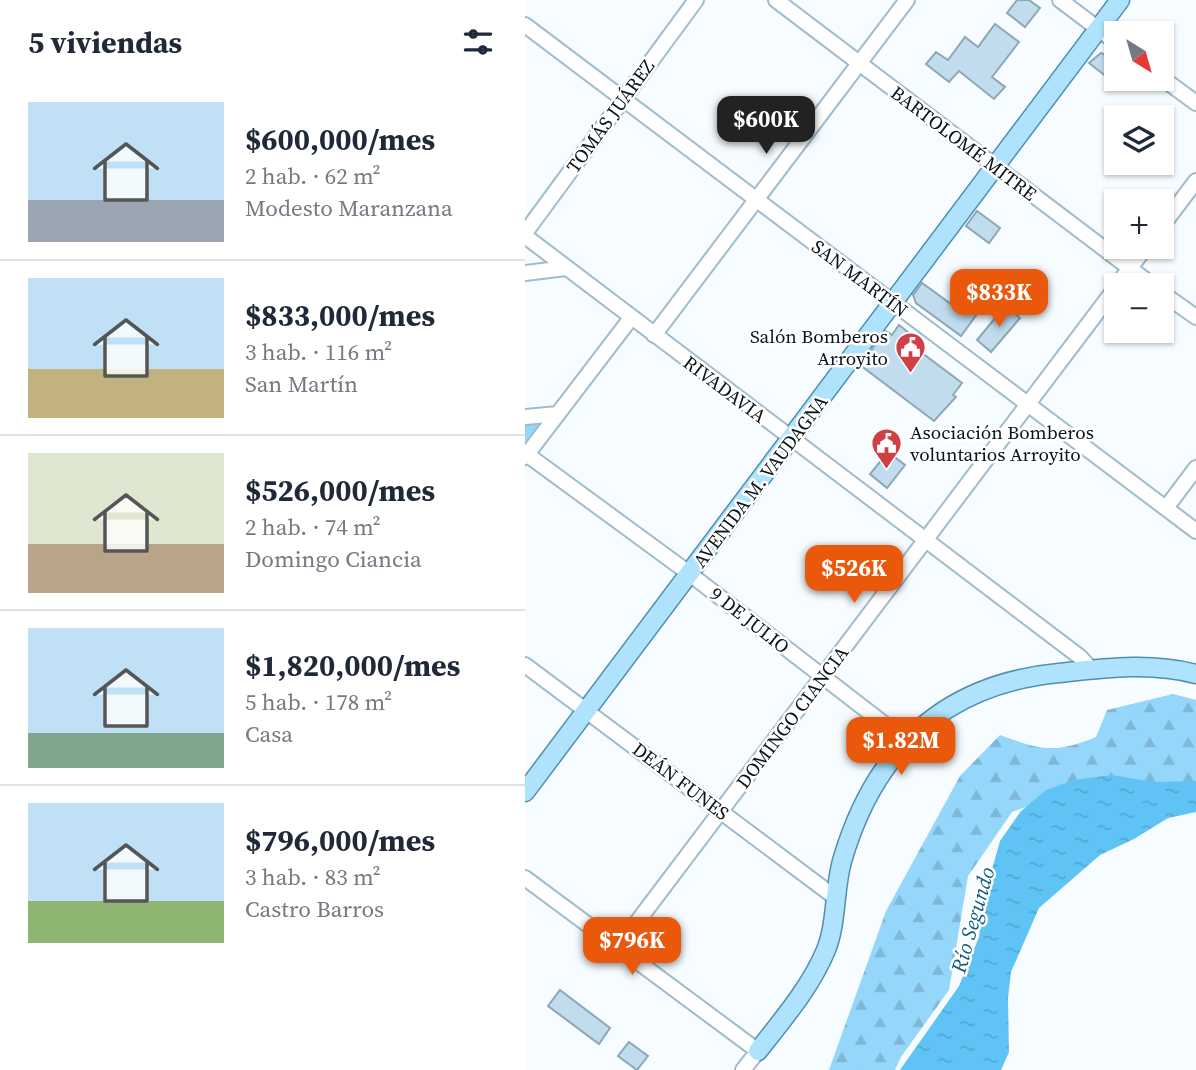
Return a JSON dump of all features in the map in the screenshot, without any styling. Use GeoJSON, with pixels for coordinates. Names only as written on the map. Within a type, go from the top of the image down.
{"type":"FeatureCollection","features":[{"type":"Feature","properties":{"kind":"main road","name":"AVENIDA M. VAUDAGNA"},"geometry":{"type":"LineString","coordinates":[[525,792],[1120,0]]}},
{"type":"Feature","properties":{"kind":"main road"},"geometry":{"type":"LineString","coordinates":[[758,1051],[791,1009],[818,966],[827,946],[841,864],[852,832],[884,769],[905,740],[935,717],[991,686],[1040,674],[1148,666],[1196,674]]}},
{"type":"Feature","properties":{"kind":"street","name":"TOMÁS JUÁREZ"},"geometry":{"type":"LineString","coordinates":[[525,235],[622,98],[697,0]]}},
{"type":"Feature","properties":{"kind":"street","name":"BARTOLOMÉ MITRE"},"geometry":{"type":"LineString","coordinates":[[776,0],[1135,273]]}},
{"type":"Feature","properties":{"kind":"street"},"geometry":{"type":"LineString","coordinates":[[654,335],[907,0]]}},
{"type":"Feature","properties":{"kind":"street"},"geometry":{"type":"LineString","coordinates":[[1060,0],[1104,34]]}},
{"type":"Feature","properties":{"kind":"street","name":"SAN MARTÍN"},"geometry":{"type":"LineString","coordinates":[[525,24],[1196,531]]}},
{"type":"Feature","properties":{"kind":"street"},"geometry":{"type":"LineString","coordinates":[[1174,87],[1196,103]]}},
{"type":"Feature","properties":{"kind":"street"},"geometry":{"type":"LineString","coordinates":[[1174,210],[1196,181]]}},
{"type":"Feature","properties":{"kind":"street","name":"RIVADAVIA"},"geometry":{"type":"LineString","coordinates":[[525,235],[1080,657],[1091,669]]}},
{"type":"Feature","properties":{"kind":"street","name":"DOMINGO CIANCIA"},"geometry":{"type":"LineString","coordinates":[[1126,273],[1137,259]]}},
{"type":"Feature","properties":{"kind":"street"},"geometry":{"type":"LineString","coordinates":[[525,273],[566,268]]}},
{"type":"Feature","properties":{"kind":"street"},"geometry":{"type":"LineString","coordinates":[[1174,301],[1196,317]]}},
{"type":"Feature","properties":{"kind":"street","name":"DOMINGO CIANCIA"},"geometry":{"type":"LineString","coordinates":[[619,946],[1104,303]]}},
{"type":"Feature","properties":{"kind":"street"},"geometry":{"type":"LineString","coordinates":[[526,455],[631,318]]}},
{"type":"Feature","properties":{"kind":"street"},"geometry":{"type":"LineString","coordinates":[[525,418],[558,414]]}},
{"type":"Feature","properties":{"kind":"street","name":"9 DE JULIO"},"geometry":{"type":"LineString","coordinates":[[526,455],[690,574],[905,740]]}},
{"type":"Feature","properties":{"kind":"street"},"geometry":{"type":"LineString","coordinates":[[1166,508],[1196,468]]}},
{"type":"Feature","properties":{"kind":"street","name":"DEÁN FUNES"},"geometry":{"type":"LineString","coordinates":[[525,665],[836,898]]}},
{"type":"Feature","properties":{"kind":"street"},"geometry":{"type":"LineString","coordinates":[[525,878],[758,1051],[743,1070]]}},
{"type":"Feature","properties":{"kind":"green space"},"geometry":{"type":"Polygon","coordinates":[[[546,421],[525,447],[525,422],[546,421]]]}},
{"type":"Feature","properties":{"kind":"green space"},"geometry":{"type":"Polygon","coordinates":[[[1173,694],[1196,700],[1196,786],[1069,791],[1012,812],[968,876],[949,990],[901,1057],[895,1070],[829,1070],[886,911],[960,776],[1000,735],[1037,747],[1069,746],[1096,737],[1107,710],[1173,694]]]}},
{"type":"Feature","properties":{"kind":"water"},"geometry":{"type":"Polygon","coordinates":[[[1112,775],[1154,782],[1196,781],[1196,812],[1168,818],[1134,839],[1100,855],[1039,908],[1011,972],[1008,998],[1009,1052],[1001,1070],[900,1070],[959,986],[979,937],[983,901],[1000,841],[1021,811],[1046,790],[1074,780],[1112,775]]]}},
{"type":"Feature","properties":{"kind":"building"},"geometry":{"type":"Polygon","coordinates":[[[1017,0],[1029,0],[1040,8],[1025,27],[1007,13],[1017,0]]]}},
{"type":"Feature","properties":{"kind":"building"},"geometry":{"type":"Polygon","coordinates":[[[995,24],[1019,42],[992,77],[1005,87],[994,99],[959,71],[949,82],[926,64],[936,52],[948,60],[965,37],[978,47],[995,24]]]}},
{"type":"Feature","properties":{"kind":"building"},"geometry":{"type":"Polygon","coordinates":[[[1101,53],[1104,54],[1104,75],[1089,63],[1101,53]]]}},
{"type":"Feature","properties":{"kind":"building"},"geometry":{"type":"Polygon","coordinates":[[[977,211],[1000,228],[989,243],[966,226],[977,211]]]}},
{"type":"Feature","properties":{"kind":"building"},"geometry":{"type":"Polygon","coordinates":[[[979,281],[993,292],[961,336],[916,303],[913,295],[922,283],[958,309],[979,281]]]}},
{"type":"Feature","properties":{"kind":"building"},"geometry":{"type":"Polygon","coordinates":[[[1006,305],[1020,318],[991,352],[977,340],[1006,305]]]}},
{"type":"Feature","properties":{"kind":"building","name":"Salón Bomberos Arroyito"},"geometry":{"type":"Polygon","coordinates":[[[899,325],[914,337],[909,343],[962,383],[953,395],[956,397],[934,421],[860,365],[886,331],[892,335],[899,325]]]}},
{"type":"Feature","properties":{"kind":"building","name":"Asociación Bomberos voluntarios Arroyito"},"geometry":{"type":"Polygon","coordinates":[[[888,452],[905,465],[887,488],[870,474],[888,452]]]}},
{"type":"Feature","properties":{"kind":"building"},"geometry":{"type":"Polygon","coordinates":[[[560,990],[610,1028],[599,1044],[548,1006],[560,990]]]}},
{"type":"Feature","properties":{"kind":"building"},"geometry":{"type":"Polygon","coordinates":[[[629,1042],[648,1056],[637,1070],[618,1056],[629,1042]]]}},
{"type":"Feature","properties":{"kind":"place","name":"Salón Bomberos Arroyito"},"geometry":{"type":"Point","coordinates":[911,374]}},
{"type":"Feature","properties":{"kind":"place","name":"Asociación Bomberos voluntarios Arroyito"},"geometry":{"type":"Point","coordinates":[887,470]}},
{"type":"Feature","properties":{"kind":"water label","name":"Río Segundo"},"geometry":{"type":"Point","coordinates":[973,920]}}]}
